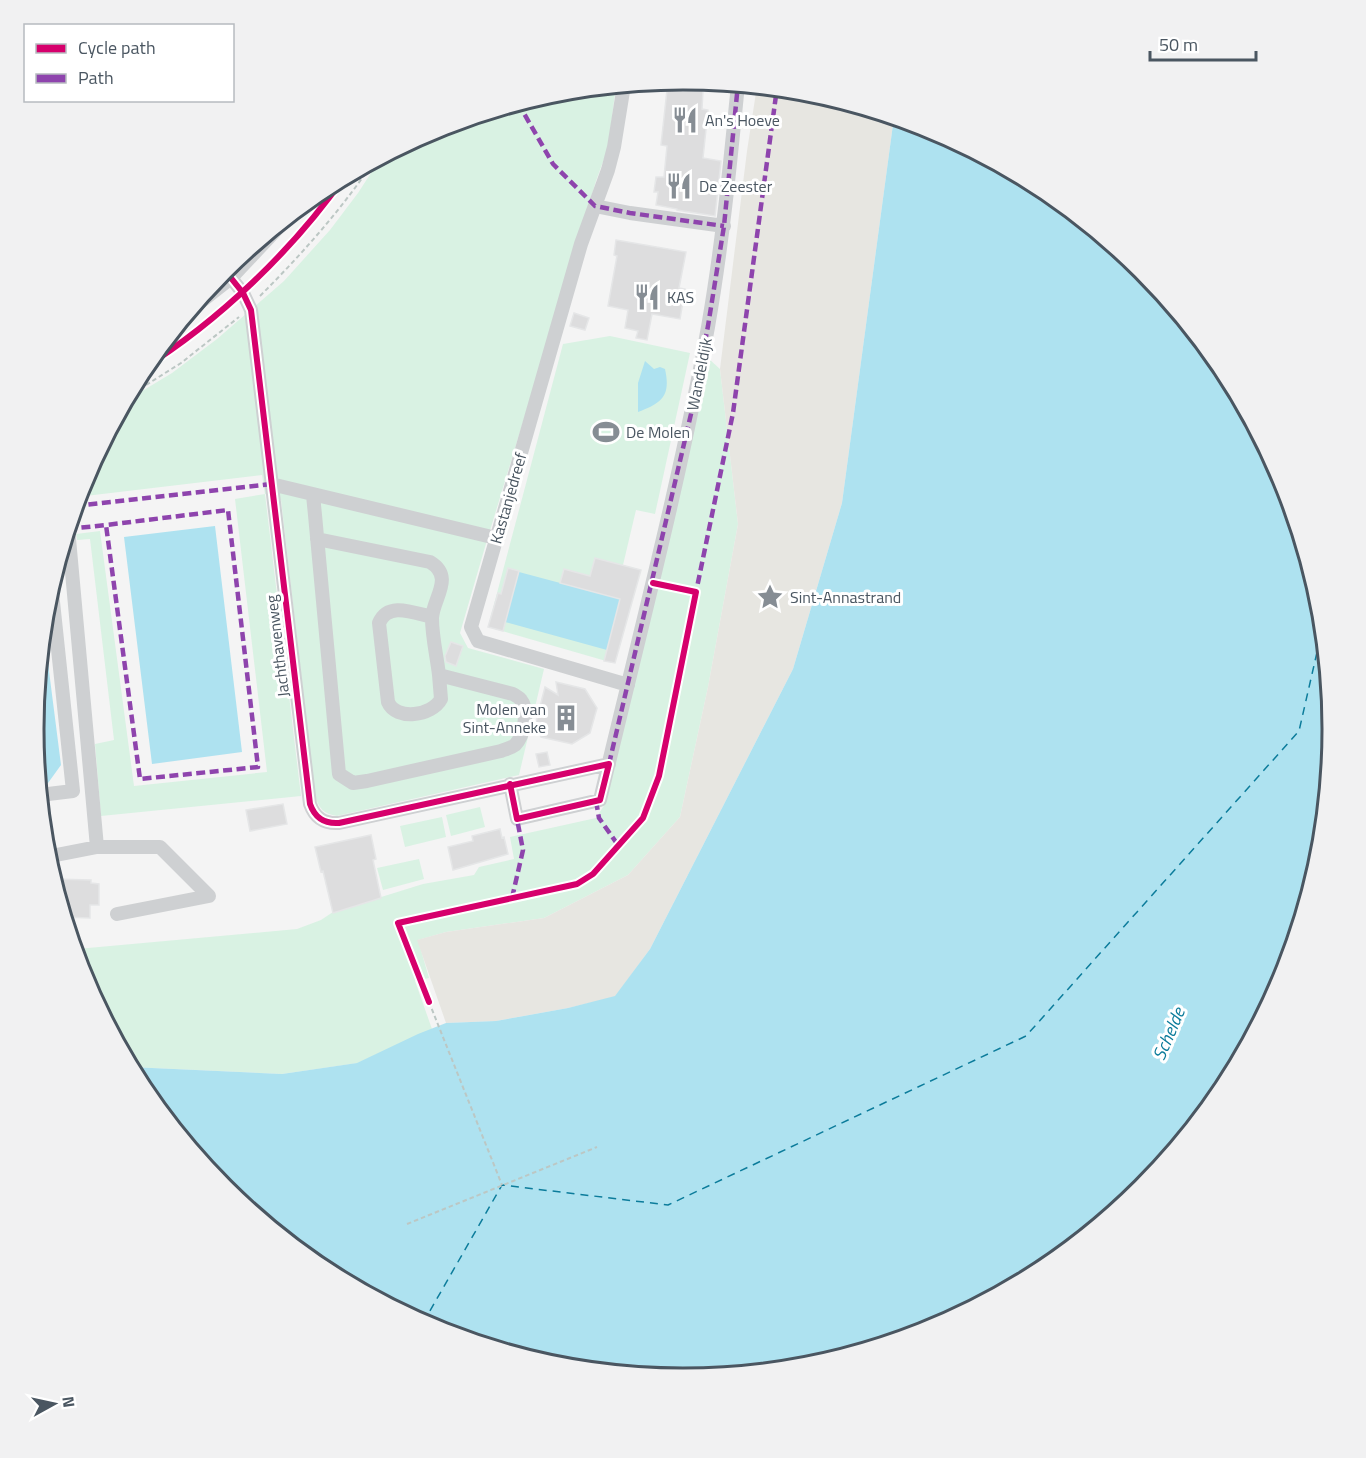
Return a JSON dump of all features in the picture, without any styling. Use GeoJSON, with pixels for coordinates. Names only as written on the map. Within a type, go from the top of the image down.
{"type":"FeatureCollection","features":[{"type":"Feature","properties":{"kind":"street","name":"Wandeldijk"},"geometry":{"type":"LineString","coordinates":[[609,764],[691,414],[708,326],[724,226],[737,92]]}},
{"type":"Feature","properties":{"kind":"street","name":"Kastanjedreef"},"geometry":{"type":"LineString","coordinates":[[623,93],[614,147],[581,244],[471,627],[478,641],[628,685]]}},
{"type":"Feature","properties":{"kind":"street"},"geometry":{"type":"LineString","coordinates":[[595,206],[724,226]]}},
{"type":"Feature","properties":{"kind":"street"},"geometry":{"type":"LineString","coordinates":[[227,281],[241,267]]}},
{"type":"Feature","properties":{"kind":"street","name":"Jachthavenweg"},"geometry":{"type":"LineString","coordinates":[[231,278],[243,293],[250,307],[310,804],[313,813],[321,820],[339,823],[609,764]]}},
{"type":"Feature","properties":{"kind":"street"},"geometry":{"type":"LineString","coordinates":[[271,484],[496,538]]}},
{"type":"Feature","properties":{"kind":"street"},"geometry":{"type":"LineString","coordinates":[[313,495],[339,774],[353,783],[367,781],[501,751],[515,745],[525,717],[521,700],[513,694],[439,675]]}},
{"type":"Feature","properties":{"kind":"street"},"geometry":{"type":"LineString","coordinates":[[317,538],[430,562],[436,566],[442,578],[442,586],[432,617],[441,699],[434,708],[426,711],[400,714],[390,708],[388,702],[379,623],[386,612],[399,610],[432,617]]}},
{"type":"Feature","properties":{"kind":"street"},"geometry":{"type":"LineString","coordinates":[[70,547],[97,847]]}},
{"type":"Feature","properties":{"kind":"street"},"geometry":{"type":"LineString","coordinates":[[54,614],[73,791]]}},
{"type":"Feature","properties":{"kind":"street"},"geometry":{"type":"LineString","coordinates":[[510,784],[517,819],[600,800],[609,764]]}},
{"type":"Feature","properties":{"kind":"street"},"geometry":{"type":"LineString","coordinates":[[47,794],[92,790]]}},
{"type":"Feature","properties":{"kind":"street"},"geometry":{"type":"LineString","coordinates":[[56,855],[97,847],[160,847],[209,896],[117,914]]}},
{"type":"Feature","properties":{"kind":"path"},"geometry":{"type":"LineString","coordinates":[[143,387],[181,363],[250,307],[325,227],[364,174]]}},
{"type":"Feature","properties":{"kind":"path"},"geometry":{"type":"LineString","coordinates":[[429,1002],[502,1185]]}},
{"type":"Feature","properties":{"kind":"path"},"geometry":{"type":"LineString","coordinates":[[407,1224],[597,1147]]}},
{"type":"Feature","properties":{"kind":"green space"},"geometry":{"type":"Polygon","coordinates":[[[615,94],[608,148],[596,181],[460,633],[468,648],[544,669],[519,775],[337,816],[322,810],[315,795],[281,500],[265,494],[262,475],[87,496],[109,446],[139,393],[172,373],[217,339],[284,281],[330,230],[373,169],[400,155],[477,123],[558,102],[615,94]]]}},
{"type":"Feature","properties":{"kind":"green space","name":"De Molen"},"geometry":{"type":"Polygon","coordinates":[[[610,336],[690,353],[655,514],[636,510],[623,565],[641,570],[613,663],[488,627],[563,344],[610,336]]]}},
{"type":"Feature","properties":{"kind":"green space"},"geometry":{"type":"Polygon","coordinates":[[[709,359],[720,369],[738,524],[708,687],[680,817],[628,875],[544,918],[446,932],[418,940],[429,978],[415,981],[432,1029],[358,1063],[282,1074],[141,1067],[109,1012],[82,949],[297,929],[321,920],[333,912],[423,884],[474,875],[479,867],[514,859],[510,837],[596,818],[605,804],[709,359]]]}},
{"type":"Feature","properties":{"kind":"green space"},"geometry":{"type":"Polygon","coordinates":[[[265,494],[301,796],[101,816],[95,744],[114,740],[90,539],[77,540],[76,534],[100,531],[134,786],[267,772],[235,499],[265,494]]]}},
{"type":"Feature","properties":{"kind":"green space"},"geometry":{"type":"Polygon","coordinates":[[[480,807],[485,827],[451,836],[446,815],[480,807]]]}},
{"type":"Feature","properties":{"kind":"green space"},"geometry":{"type":"Polygon","coordinates":[[[442,817],[446,837],[405,847],[400,826],[442,817]]]}},
{"type":"Feature","properties":{"kind":"green space"},"geometry":{"type":"Polygon","coordinates":[[[419,859],[424,879],[383,890],[377,868],[419,859]]]}},
{"type":"Feature","properties":{"kind":"sand","name":"Sint-Annastrand"},"geometry":{"type":"Polygon","coordinates":[[[756,94],[849,111],[893,125],[842,503],[793,669],[650,949],[615,997],[496,1021],[446,1023],[417,940],[446,932],[544,918],[628,875],[680,817],[708,687],[738,524],[720,369],[756,94]]]}},
{"type":"Feature","properties":{"kind":"water","name":"Schelde"},"geometry":{"type":"Polygon","coordinates":[[[893,125],[966,155],[1003,175],[1072,222],[1105,248],[1164,307],[1215,374],[1257,446],[1289,523],[1301,563],[1317,646],[1322,729],[1317,812],[1301,895],[1289,935],[1257,1012],[1215,1084],[1164,1151],[1135,1181],[1105,1210],[1038,1261],[966,1303],[928,1320],[849,1347],[808,1356],[725,1367],[683,1368],[641,1367],[558,1356],[477,1335],[438,1320],[400,1303],[328,1261],[261,1210],[231,1181],[202,1151],[141,1067],[282,1074],[357,1063],[446,1023],[496,1021],[568,1008],[615,996],[650,949],[793,669],[842,503],[893,125]]]}},
{"type":"Feature","properties":{"kind":"water"},"geometry":{"type":"Polygon","coordinates":[[[645,361],[654,369],[660,367],[665,369],[667,386],[659,402],[638,412],[638,383],[645,361]]]}},
{"type":"Feature","properties":{"kind":"water"},"geometry":{"type":"Polygon","coordinates":[[[215,526],[242,752],[152,764],[124,537],[215,526]]]}},
{"type":"Feature","properties":{"kind":"water"},"geometry":{"type":"Polygon","coordinates":[[[519,572],[620,599],[607,650],[505,622],[519,572]]]}},
{"type":"Feature","properties":{"kind":"water"},"geometry":{"type":"Polygon","coordinates":[[[48,656],[61,765],[46,783],[45,771],[44,729],[48,656]]]}},
{"type":"Feature","properties":{"kind":"building"},"geometry":{"type":"Polygon","coordinates":[[[667,90],[703,90],[702,109],[708,110],[703,158],[721,161],[715,216],[656,205],[658,192],[654,192],[656,177],[664,177],[667,146],[661,145],[667,90]]]}},
{"type":"Feature","properties":{"kind":"building"},"geometry":{"type":"Polygon","coordinates":[[[616,240],[686,252],[679,288],[685,289],[680,319],[652,314],[647,340],[636,338],[638,331],[625,328],[628,310],[608,306],[617,256],[614,255],[616,240]]]}},
{"type":"Feature","properties":{"kind":"building"},"geometry":{"type":"Polygon","coordinates":[[[574,313],[589,318],[585,330],[570,326],[574,313]]]}},
{"type":"Feature","properties":{"kind":"building"},"geometry":{"type":"Polygon","coordinates":[[[595,558],[641,570],[615,663],[604,661],[620,599],[560,583],[564,569],[590,576],[595,558]]]}},
{"type":"Feature","properties":{"kind":"building"},"geometry":{"type":"Polygon","coordinates":[[[508,568],[519,571],[503,631],[488,627],[508,568]]]}},
{"type":"Feature","properties":{"kind":"building"},"geometry":{"type":"Polygon","coordinates":[[[451,642],[463,646],[456,666],[446,662],[445,656],[451,642]]]}},
{"type":"Feature","properties":{"kind":"building","name":"Molen van Sint-Anneke"},"geometry":{"type":"Polygon","coordinates":[[[556,682],[585,689],[597,708],[590,733],[572,744],[541,737],[535,726],[545,687],[558,695],[556,682]]]}},
{"type":"Feature","properties":{"kind":"building"},"geometry":{"type":"Polygon","coordinates":[[[547,752],[550,765],[539,767],[536,754],[547,752]]]}},
{"type":"Feature","properties":{"kind":"building"},"geometry":{"type":"Polygon","coordinates":[[[283,804],[287,824],[250,831],[246,810],[283,804]]]}},
{"type":"Feature","properties":{"kind":"building"},"geometry":{"type":"Polygon","coordinates":[[[500,829],[508,854],[453,870],[448,847],[473,841],[472,836],[500,829]]]}},
{"type":"Feature","properties":{"kind":"building"},"geometry":{"type":"Polygon","coordinates":[[[371,835],[376,859],[373,860],[381,898],[333,913],[315,847],[371,835]]]}},
{"type":"Feature","properties":{"kind":"building"},"geometry":{"type":"Polygon","coordinates":[[[62,879],[91,880],[91,883],[99,884],[99,905],[90,905],[90,918],[72,917],[62,879]]]}},
{"type":"Feature","properties":{"kind":"ferry route"},"geometry":{"type":"LineString","coordinates":[[427,1315],[502,1185],[668,1205],[1026,1036],[1299,731],[1317,650]]}},
{"type":"Feature","properties":{"kind":"marked path"},"geometry":{"type":"LineString","coordinates":[[609,764],[691,414],[708,326],[724,226],[737,92]]}},
{"type":"Feature","properties":{"kind":"marked path"},"geometry":{"type":"LineString","coordinates":[[695,597],[733,413],[776,97]]}},
{"type":"Feature","properties":{"kind":"marked path"},"geometry":{"type":"LineString","coordinates":[[522,110],[553,164],[595,206],[724,226]]}},
{"type":"Feature","properties":{"kind":"marked path"},"geometry":{"type":"LineString","coordinates":[[84,505],[271,484]]}},
{"type":"Feature","properties":{"kind":"marked path"},"geometry":{"type":"LineString","coordinates":[[228,510],[258,767],[140,779],[106,525],[228,510]]}},
{"type":"Feature","properties":{"kind":"marked path"},"geometry":{"type":"LineString","coordinates":[[75,528],[106,525]]}},
{"type":"Feature","properties":{"kind":"marked path"},"geometry":{"type":"LineString","coordinates":[[596,801],[599,818],[618,845]]}},
{"type":"Feature","properties":{"kind":"marked path"},"geometry":{"type":"LineString","coordinates":[[512,898],[523,850],[517,819]]}},
{"type":"Feature","properties":{"kind":"cycle path"},"geometry":{"type":"LineString","coordinates":[[166,353],[199,329],[253,282],[302,231],[332,195]]}},
{"type":"Feature","properties":{"kind":"cycle path"},"geometry":{"type":"LineString","coordinates":[[231,278],[243,293],[251,310],[312,809],[325,821],[339,823],[609,764],[600,800],[517,819],[510,784]]}},
{"type":"Feature","properties":{"kind":"cycle path"},"geometry":{"type":"LineString","coordinates":[[429,1002],[398,923],[577,884],[593,874],[643,818],[659,776],[696,592],[653,583]]}},
{"type":"Feature","properties":{"kind":"place","name":"An's Hoeve"},"geometry":{"type":"Point","coordinates":[685,120]}},
{"type":"Feature","properties":{"kind":"place","name":"De Zeester"},"geometry":{"type":"Point","coordinates":[679,186]}},
{"type":"Feature","properties":{"kind":"place","name":"KAS"},"geometry":{"type":"Point","coordinates":[647,297]}},
{"type":"Feature","properties":{"kind":"place","name":"De Molen"},"geometry":{"type":"Point","coordinates":[606,432]}},
{"type":"Feature","properties":{"kind":"place","name":"Sint-Annastrand"},"geometry":{"type":"Point","coordinates":[770,597]}},
{"type":"Feature","properties":{"kind":"place","name":"Molen van Sint-Anneke"},"geometry":{"type":"Point","coordinates":[566,718]}}]}
